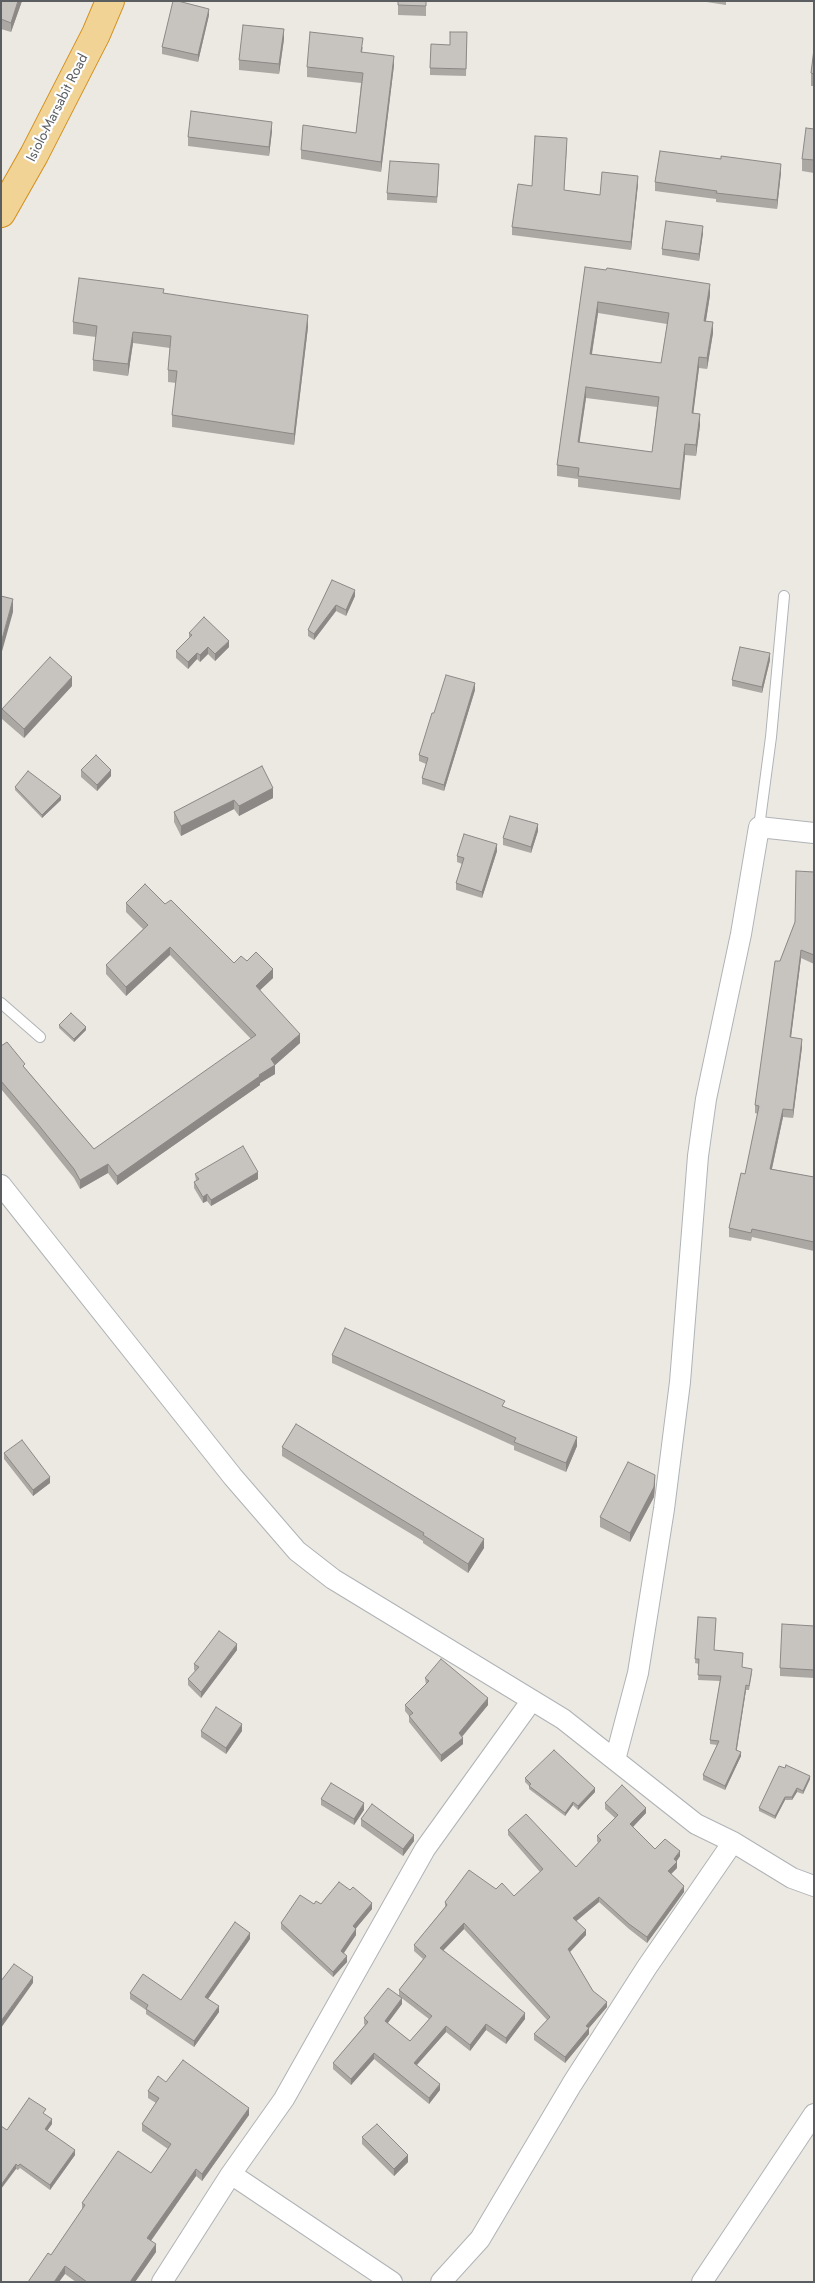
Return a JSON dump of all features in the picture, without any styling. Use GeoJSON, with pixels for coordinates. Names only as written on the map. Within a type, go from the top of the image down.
{"type":"FeatureCollection","features":[{"type":"Feature","properties":{"kind":"highway","name":"Isiolo-Marsabit Road"},"geometry":{"type":"LineString","coordinates":[[1,213],[34,155],[96,34],[110,1]]}},
{"type":"Feature","properties":{"kind":"street"},"geometry":{"type":"LineString","coordinates":[[615,1760],[638,1673],[664,1510],[680,1382],[698,1156],[706,1099],[741,934],[759,827],[814,833]]}},
{"type":"Feature","properties":{"kind":"street"},"geometry":{"type":"LineString","coordinates":[[1,1185],[233,1477],[297,1551],[333,1579],[563,1719],[696,1824],[732,1842],[792,1878],[814,1886]]}},
{"type":"Feature","properties":{"kind":"street"},"geometry":{"type":"LineString","coordinates":[[162,2282],[231,2174],[284,2099],[425,1850],[532,1700]]}},
{"type":"Feature","properties":{"kind":"street"},"geometry":{"type":"LineString","coordinates":[[441,2282],[480,2239],[604,2034],[732,1842]]}},
{"type":"Feature","properties":{"kind":"street"},"geometry":{"type":"LineString","coordinates":[[702,2282],[814,2114]]}},
{"type":"Feature","properties":{"kind":"street"},"geometry":{"type":"LineString","coordinates":[[231,2174],[392,2282]]}},
{"type":"Feature","properties":{"kind":"lane"},"geometry":{"type":"LineString","coordinates":[[759,827],[784,596]]}},
{"type":"Feature","properties":{"kind":"lane"},"geometry":{"type":"LineString","coordinates":[[1,1003],[40,1038]]}},
{"type":"Feature","properties":{"kind":"building"},"geometry":{"type":"Polygon","coordinates":[[[1,1],[18,1],[11,23],[1,19],[1,1]]]}},
{"type":"Feature","properties":{"kind":"building"},"geometry":{"type":"Polygon","coordinates":[[[173,1],[209,9],[198,55],[162,47],[173,1]]]}},
{"type":"Feature","properties":{"kind":"building"},"geometry":{"type":"Polygon","coordinates":[[[398,1],[426,1],[426,6],[398,5],[398,1]]]}},
{"type":"Feature","properties":{"kind":"building"},"geometry":{"type":"Polygon","coordinates":[[[243,25],[284,29],[279,64],[239,60],[243,25]]]}},
{"type":"Feature","properties":{"kind":"building"},"geometry":{"type":"Polygon","coordinates":[[[310,32],[363,38],[361,52],[394,56],[381,162],[301,150],[303,125],[356,133],[363,73],[307,67],[310,32]]]}},
{"type":"Feature","properties":{"kind":"building"},"geometry":{"type":"Polygon","coordinates":[[[450,32],[467,32],[466,69],[430,68],[431,44],[450,45],[450,32]]]}},
{"type":"Feature","properties":{"kind":"building"},"geometry":{"type":"Polygon","coordinates":[[[814,49],[814,74],[811,73],[814,49]]]}},
{"type":"Feature","properties":{"kind":"building"},"geometry":{"type":"Polygon","coordinates":[[[191,111],[272,122],[269,147],[188,137],[191,111]]]}},
{"type":"Feature","properties":{"kind":"building"},"geometry":{"type":"Polygon","coordinates":[[[806,128],[814,129],[814,160],[802,159],[806,128]]]}},
{"type":"Feature","properties":{"kind":"building"},"geometry":{"type":"Polygon","coordinates":[[[535,136],[567,138],[564,190],[600,195],[602,172],[638,176],[631,242],[512,227],[518,184],[532,186],[535,136]]]}},
{"type":"Feature","properties":{"kind":"building"},"geometry":{"type":"Polygon","coordinates":[[[660,151],[721,159],[721,156],[781,164],[777,200],[716,193],[717,191],[655,182],[660,151]]]}},
{"type":"Feature","properties":{"kind":"building"},"geometry":{"type":"Polygon","coordinates":[[[390,161],[439,164],[437,197],[387,193],[390,161]]]}},
{"type":"Feature","properties":{"kind":"building"},"geometry":{"type":"Polygon","coordinates":[[[666,221],[703,226],[699,254],[662,249],[666,221]]]}},
{"type":"Feature","properties":{"kind":"building"},"geometry":{"type":"Polygon","coordinates":[[[585,267],[606,270],[607,268],[710,284],[704,321],[713,322],[707,358],[699,357],[692,413],[700,414],[696,445],[685,444],[680,489],[578,476],[579,468],[557,465],[585,267]],[[598,302],[590,354],[661,363],[669,313],[598,302]],[[586,387],[578,442],[652,452],[659,397],[586,387]]]}},
{"type":"Feature","properties":{"kind":"building"},"geometry":{"type":"Polygon","coordinates":[[[79,278],[164,289],[163,293],[308,315],[294,434],[172,415],[177,371],[168,370],[171,336],[133,332],[128,364],[93,360],[97,326],[73,322],[79,278]]]}},
{"type":"Feature","properties":{"kind":"building"},"geometry":{"type":"Polygon","coordinates":[[[332,580],[355,590],[346,610],[336,605],[314,634],[308,630],[332,580]]]}},
{"type":"Feature","properties":{"kind":"building"},"geometry":{"type":"Polygon","coordinates":[[[1,596],[13,599],[1,643],[1,596]]]}},
{"type":"Feature","properties":{"kind":"building"},"geometry":{"type":"Polygon","coordinates":[[[204,617],[229,641],[215,654],[208,647],[200,655],[197,653],[188,662],[176,651],[192,635],[189,633],[204,617]]]}},
{"type":"Feature","properties":{"kind":"building"},"geometry":{"type":"Polygon","coordinates":[[[740,647],[770,653],[762,687],[732,680],[740,647]]]}},
{"type":"Feature","properties":{"kind":"building"},"geometry":{"type":"Polygon","coordinates":[[[50,657],[72,677],[24,729],[2,709],[50,657]]]}},
{"type":"Feature","properties":{"kind":"building"},"geometry":{"type":"Polygon","coordinates":[[[446,675],[475,683],[444,785],[422,778],[428,758],[419,755],[446,675]]]}},
{"type":"Feature","properties":{"kind":"building"},"geometry":{"type":"Polygon","coordinates":[[[96,755],[111,770],[97,785],[81,770],[96,755]]]}},
{"type":"Feature","properties":{"kind":"building"},"geometry":{"type":"Polygon","coordinates":[[[262,766],[273,788],[239,806],[234,800],[181,826],[174,812],[262,766]]]}},
{"type":"Feature","properties":{"kind":"building"},"geometry":{"type":"Polygon","coordinates":[[[28,771],[61,796],[42,815],[15,787],[28,771]]]}},
{"type":"Feature","properties":{"kind":"building"},"geometry":{"type":"Polygon","coordinates":[[[510,816],[538,824],[531,847],[503,838],[510,816]]]}},
{"type":"Feature","properties":{"kind":"building"},"geometry":{"type":"Polygon","coordinates":[[[464,834],[497,844],[482,892],[456,883],[464,858],[457,856],[464,834]]]}},
{"type":"Feature","properties":{"kind":"building"},"geometry":{"type":"Polygon","coordinates":[[[796,871],[814,872],[814,955],[801,950],[790,1037],[802,1039],[793,1110],[783,1109],[770,1169],[814,1177],[814,1242],[752,1229],[751,1233],[729,1228],[741,1173],[745,1174],[759,1106],[755,1105],[775,961],[780,961],[795,922],[796,871]]]}},
{"type":"Feature","properties":{"kind":"building"},"geometry":{"type":"Polygon","coordinates":[[[145,884],[165,904],[171,900],[234,963],[241,956],[247,961],[256,952],[273,969],[256,986],[300,1034],[271,1059],[275,1065],[117,1176],[108,1164],[80,1180],[74,1169],[1,1081],[1,1046],[7,1042],[25,1064],[23,1066],[94,1149],[256,1035],[170,947],[126,987],[106,965],[148,925],[126,903],[145,884]]]}},
{"type":"Feature","properties":{"kind":"building"},"geometry":{"type":"Polygon","coordinates":[[[71,1013],[86,1027],[74,1039],[59,1025],[71,1013]]]}},
{"type":"Feature","properties":{"kind":"building"},"geometry":{"type":"Polygon","coordinates":[[[243,1146],[258,1172],[211,1200],[207,1194],[203,1197],[194,1182],[199,1179],[195,1174],[243,1146]]]}},
{"type":"Feature","properties":{"kind":"building"},"geometry":{"type":"Polygon","coordinates":[[[345,1328],[505,1401],[502,1406],[577,1437],[566,1463],[514,1442],[516,1438],[332,1355],[345,1328]]]}},
{"type":"Feature","properties":{"kind":"building"},"geometry":{"type":"Polygon","coordinates":[[[296,1424],[484,1539],[468,1564],[423,1535],[424,1533],[282,1447],[296,1424]]]}},
{"type":"Feature","properties":{"kind":"building"},"geometry":{"type":"Polygon","coordinates":[[[22,1440],[50,1477],[33,1490],[4,1453],[22,1440]]]}},
{"type":"Feature","properties":{"kind":"building"},"geometry":{"type":"Polygon","coordinates":[[[628,1462],[655,1475],[654,1487],[630,1533],[600,1517],[628,1462]]]}},
{"type":"Feature","properties":{"kind":"building"},"geometry":{"type":"Polygon","coordinates":[[[698,1617],[716,1618],[714,1650],[743,1653],[742,1667],[752,1669],[749,1686],[746,1685],[736,1750],[741,1752],[725,1786],[703,1775],[719,1741],[710,1740],[721,1676],[698,1675],[699,1659],[695,1659],[698,1617]]]}},
{"type":"Feature","properties":{"kind":"building"},"geometry":{"type":"Polygon","coordinates":[[[782,1624],[814,1626],[814,1670],[780,1668],[782,1624]]]}},
{"type":"Feature","properties":{"kind":"building"},"geometry":{"type":"Polygon","coordinates":[[[219,1631],[237,1644],[201,1692],[188,1679],[199,1667],[194,1664],[219,1631]]]}},
{"type":"Feature","properties":{"kind":"building"},"geometry":{"type":"Polygon","coordinates":[[[441,1659],[488,1698],[459,1733],[463,1738],[441,1755],[409,1716],[413,1713],[405,1705],[429,1681],[425,1678],[441,1659]]]}},
{"type":"Feature","properties":{"kind":"building"},"geometry":{"type":"Polygon","coordinates":[[[216,1707],[242,1724],[226,1748],[201,1731],[216,1707]]]}},
{"type":"Feature","properties":{"kind":"building"},"geometry":{"type":"Polygon","coordinates":[[[554,1750],[595,1788],[578,1806],[573,1802],[565,1813],[529,1786],[531,1784],[525,1778],[554,1750]]]}},
{"type":"Feature","properties":{"kind":"building"},"geometry":{"type":"Polygon","coordinates":[[[786,1765],[810,1776],[803,1791],[797,1788],[792,1797],[785,1797],[775,1816],[759,1808],[779,1766],[785,1768],[786,1765]]]}},
{"type":"Feature","properties":{"kind":"building"},"geometry":{"type":"Polygon","coordinates":[[[331,1783],[364,1803],[354,1819],[321,1799],[331,1783]]]}},
{"type":"Feature","properties":{"kind":"building"},"geometry":{"type":"Polygon","coordinates":[[[622,1785],[646,1808],[630,1824],[655,1849],[665,1839],[680,1851],[674,1859],[677,1862],[668,1871],[684,1886],[647,1937],[629,1924],[599,1897],[573,1918],[586,1930],[568,1949],[593,1991],[607,2002],[586,2026],[589,2028],[565,2057],[534,2034],[550,2017],[464,1923],[440,1948],[525,2013],[506,2038],[486,2024],[470,2045],[446,2026],[414,2063],[440,2084],[429,2098],[374,2053],[351,2079],[333,2063],[368,2022],[364,2018],[388,1988],[402,1998],[385,2021],[410,2041],[432,2016],[399,1990],[426,1956],[414,1945],[447,1905],[445,1902],[469,1870],[496,1889],[502,1883],[514,1896],[543,1869],[508,1830],[526,1814],[576,1867],[601,1840],[597,1836],[618,1815],[605,1803],[622,1785]]]}},
{"type":"Feature","properties":{"kind":"building"},"geometry":{"type":"Polygon","coordinates":[[[372,1804],[414,1835],[403,1849],[361,1819],[372,1804]]]}},
{"type":"Feature","properties":{"kind":"building"},"geometry":{"type":"Polygon","coordinates":[[[339,1882],[350,1890],[353,1887],[372,1903],[353,1926],[356,1929],[341,1951],[347,1956],[333,1972],[281,1923],[300,1895],[314,1904],[316,1901],[321,1904],[339,1882]]]}},
{"type":"Feature","properties":{"kind":"building"},"geometry":{"type":"Polygon","coordinates":[[[235,1922],[250,1933],[205,1997],[219,2006],[194,2041],[146,2009],[148,2005],[130,1993],[143,1974],[181,2000],[235,1922]]]}},
{"type":"Feature","properties":{"kind":"building"},"geometry":{"type":"Polygon","coordinates":[[[14,1964],[33,1977],[1,2021],[1,1981],[14,1964]]]}},
{"type":"Feature","properties":{"kind":"building"},"geometry":{"type":"Polygon","coordinates":[[[183,2060],[249,2108],[202,2174],[196,2169],[147,2238],[156,2244],[130,2282],[87,2282],[65,2266],[54,2282],[28,2282],[48,2253],[51,2255],[85,2205],[82,2203],[118,2151],[151,2173],[171,2144],[142,2124],[159,2098],[148,2091],[158,2076],[166,2082],[183,2060]]]}},
{"type":"Feature","properties":{"kind":"building"},"geometry":{"type":"Polygon","coordinates":[[[29,2098],[46,2109],[43,2113],[52,2119],[45,2129],[75,2150],[50,2185],[20,2164],[18,2166],[16,2164],[1,2185],[1,2126],[7,2130],[29,2098]]]}},
{"type":"Feature","properties":{"kind":"building"},"geometry":{"type":"Polygon","coordinates":[[[377,2124],[408,2155],[394,2169],[362,2137],[377,2124]]]}}]}
